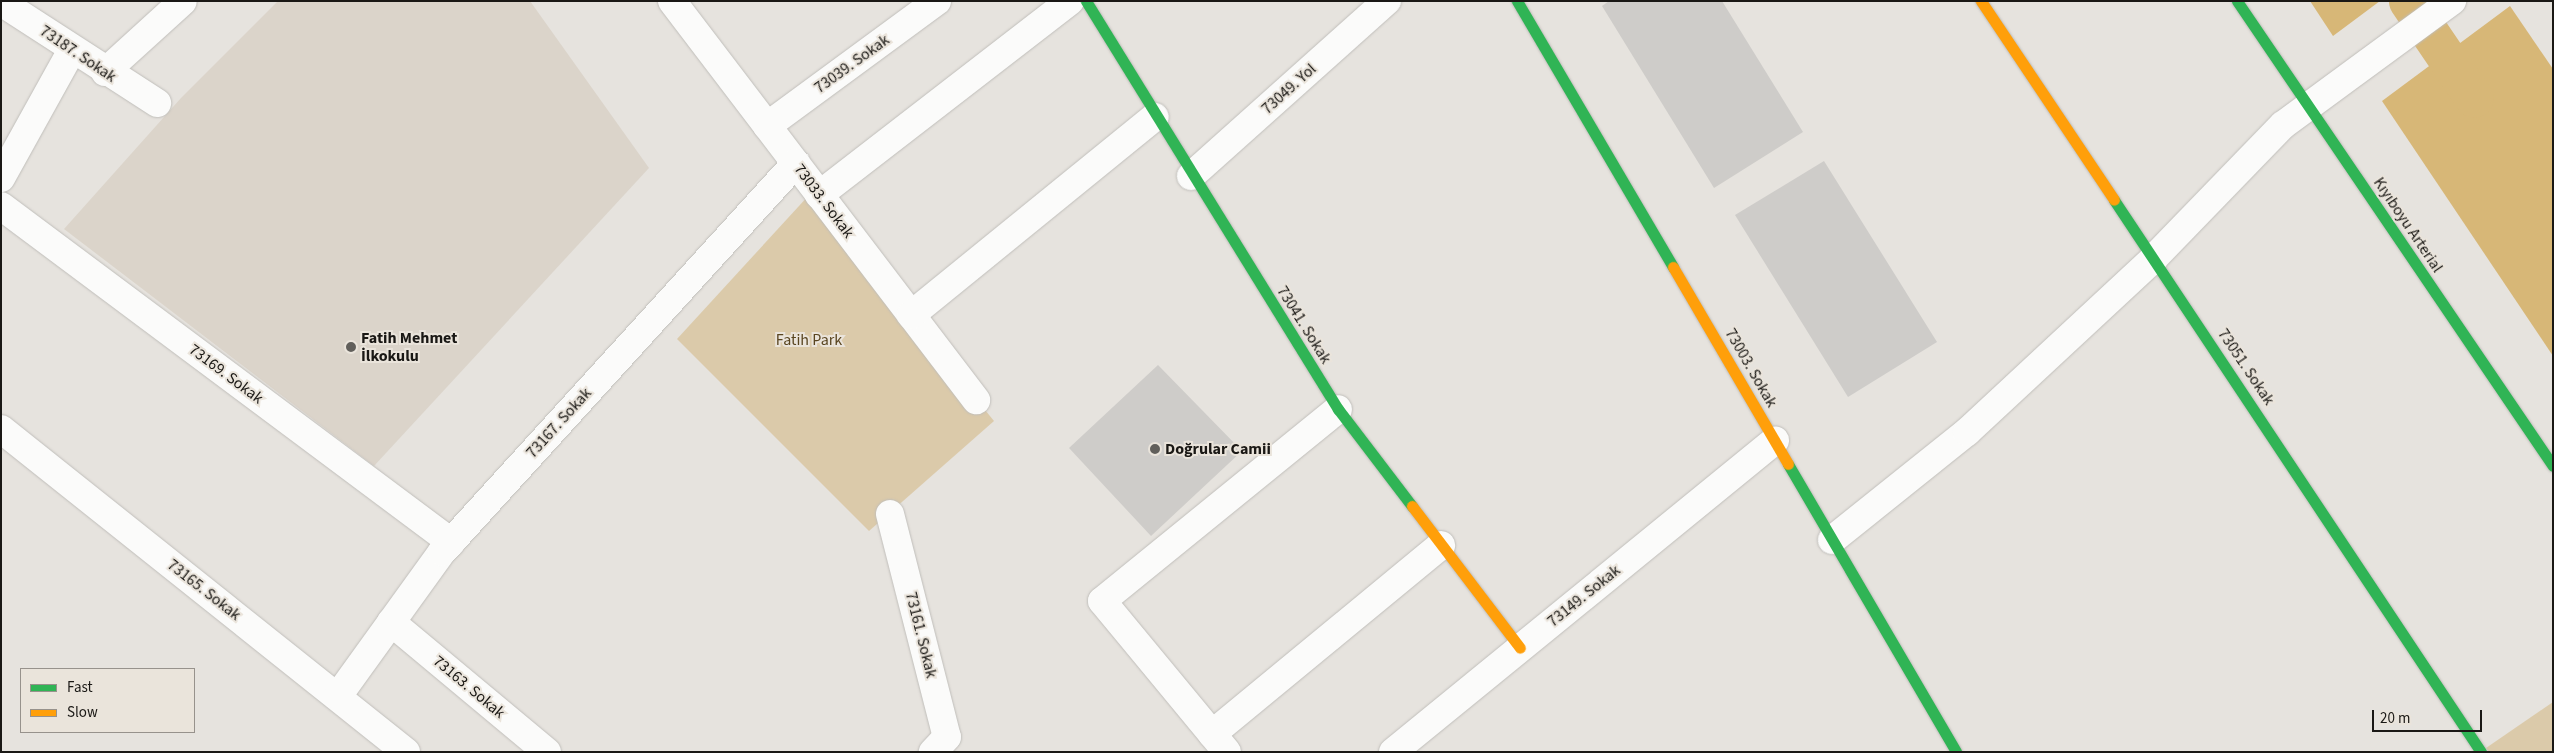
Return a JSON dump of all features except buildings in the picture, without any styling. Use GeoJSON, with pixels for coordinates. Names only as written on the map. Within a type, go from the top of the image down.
{"type":"FeatureCollection","features":[{"type":"Feature","properties":{"kind":"street"},"geometry":{"type":"LineString","coordinates":[[104,72],[183,1]]}},
{"type":"Feature","properties":{"kind":"street","name":"73039. Sokak"},"geometry":{"type":"LineString","coordinates":[[768,126],[937,1]]}},
{"type":"Feature","properties":{"kind":"street"},"geometry":{"type":"LineString","coordinates":[[819,195],[1070,1]]}},
{"type":"Feature","properties":{"kind":"street","name":"73041. Sokak"},"geometry":{"type":"LineString","coordinates":[[1086,1],[1191,176],[1338,409],[1520,648]]}},
{"type":"Feature","properties":{"kind":"street","name":"73049. Yol"},"geometry":{"type":"LineString","coordinates":[[1191,176],[1387,1]]}},
{"type":"Feature","properties":{"kind":"street","name":"73003. Sokak"},"geometry":{"type":"LineString","coordinates":[[1517,1],[1956,752]]}},
{"type":"Feature","properties":{"kind":"street","name":"73051. Sokak"},"geometry":{"type":"LineString","coordinates":[[1981,1],[2154,258],[2481,752]]}},
{"type":"Feature","properties":{"kind":"street","name":"Kıyıboyu Arterial"},"geometry":{"type":"LineString","coordinates":[[2237,1],[2553,466]]}},
{"type":"Feature","properties":{"kind":"street"},"geometry":{"type":"LineString","coordinates":[[1832,540],[1967,432],[2154,258],[2283,125],[2309,108],[2452,1]]}},
{"type":"Feature","properties":{"kind":"street","name":"73187. Sokak"},"geometry":{"type":"LineString","coordinates":[[1,2],[104,72],[157,103]]}},
{"type":"Feature","properties":{"kind":"street","name":"73033. Sokak"},"geometry":{"type":"LineString","coordinates":[[681,4],[819,195],[976,400]]}},
{"type":"Feature","properties":{"kind":"street"},"geometry":{"type":"LineString","coordinates":[[1,178],[72,50]]}},
{"type":"Feature","properties":{"kind":"street"},"geometry":{"type":"LineString","coordinates":[[911,315],[1155,116]]}},
{"type":"Feature","properties":{"kind":"street","name":"73167. Sokak"},"geometry":{"type":"LineString","coordinates":[[338,696],[451,542],[796,163]]}},
{"type":"Feature","properties":{"kind":"street","name":"73169. Sokak"},"geometry":{"type":"LineString","coordinates":[[1,206],[451,542]]}},
{"type":"Feature","properties":{"kind":"street"},"geometry":{"type":"LineString","coordinates":[[1338,409],[1102,601],[1219,743],[1441,545]]}},
{"type":"Feature","properties":{"kind":"street","name":"73165. Sokak"},"geometry":{"type":"LineString","coordinates":[[1,429],[406,752]]}},
{"type":"Feature","properties":{"kind":"street","name":"73149. Sokak"},"geometry":{"type":"LineString","coordinates":[[1393,752],[1775,441]]}},
{"type":"Feature","properties":{"kind":"street","name":"73161. Sokak"},"geometry":{"type":"LineString","coordinates":[[890,514],[947,737],[933,752]]}},
{"type":"Feature","properties":{"kind":"street","name":"73163. Sokak"},"geometry":{"type":"LineString","coordinates":[[392,622],[547,752]]}},
{"type":"Feature","properties":{"kind":"shaded area","name":"Fatih Mehmet İlkokulu"},"geometry":{"type":"Polygon","coordinates":[[[278,1],[530,1],[649,168],[374,466],[64,229],[181,98],[278,1]]]}},
{"type":"Feature","properties":{"kind":"shaded area"},"geometry":{"type":"Polygon","coordinates":[[[2310,1],[2380,1],[2333,36],[2310,1]]]}},
{"type":"Feature","properties":{"kind":"shaded area"},"geometry":{"type":"Polygon","coordinates":[[[2510,6],[2553,69],[2553,356],[2382,101],[2510,6]]]}},
{"type":"Feature","properties":{"kind":"green space","name":"Fatih Park"},"geometry":{"type":"Polygon","coordinates":[[[810,194],[994,421],[869,531],[677,339],[810,194]]]}},
{"type":"Feature","properties":{"kind":"green space"},"geometry":{"type":"Polygon","coordinates":[[[2553,702],[2553,752],[2489,752],[2486,748],[2553,702]]]}},
{"type":"Feature","properties":{"kind":"waterway"},"geometry":{"type":"LineString","coordinates":[[2408,1],[2474,98]]}},
{"type":"Feature","properties":{"kind":"traffic: fast"},"geometry":{"type":"LineString","coordinates":[[1086,1],[1338,409],[1412,506]]}},
{"type":"Feature","properties":{"kind":"traffic: fast"},"geometry":{"type":"LineString","coordinates":[[1517,1],[1673,267]]}},
{"type":"Feature","properties":{"kind":"traffic: fast"},"geometry":{"type":"LineString","coordinates":[[2237,1],[2553,466]]}},
{"type":"Feature","properties":{"kind":"traffic: fast"},"geometry":{"type":"LineString","coordinates":[[2114,200],[2481,752]]}},
{"type":"Feature","properties":{"kind":"traffic: fast"},"geometry":{"type":"LineString","coordinates":[[1788,464],[1956,752]]}},
{"type":"Feature","properties":{"kind":"traffic: slow"},"geometry":{"type":"LineString","coordinates":[[1981,1],[2114,200]]}},
{"type":"Feature","properties":{"kind":"traffic: slow"},"geometry":{"type":"LineString","coordinates":[[1673,267],[1788,464]]}},
{"type":"Feature","properties":{"kind":"traffic: slow"},"geometry":{"type":"LineString","coordinates":[[1412,506],[1520,648]]}},
{"type":"Feature","properties":{"kind":"place","name":"Fatih Mehmet İlkokulu"},"geometry":{"type":"Point","coordinates":[351,347]}},
{"type":"Feature","properties":{"kind":"place","name":"Doğrular Camii"},"geometry":{"type":"Point","coordinates":[1155,449]}}]}
